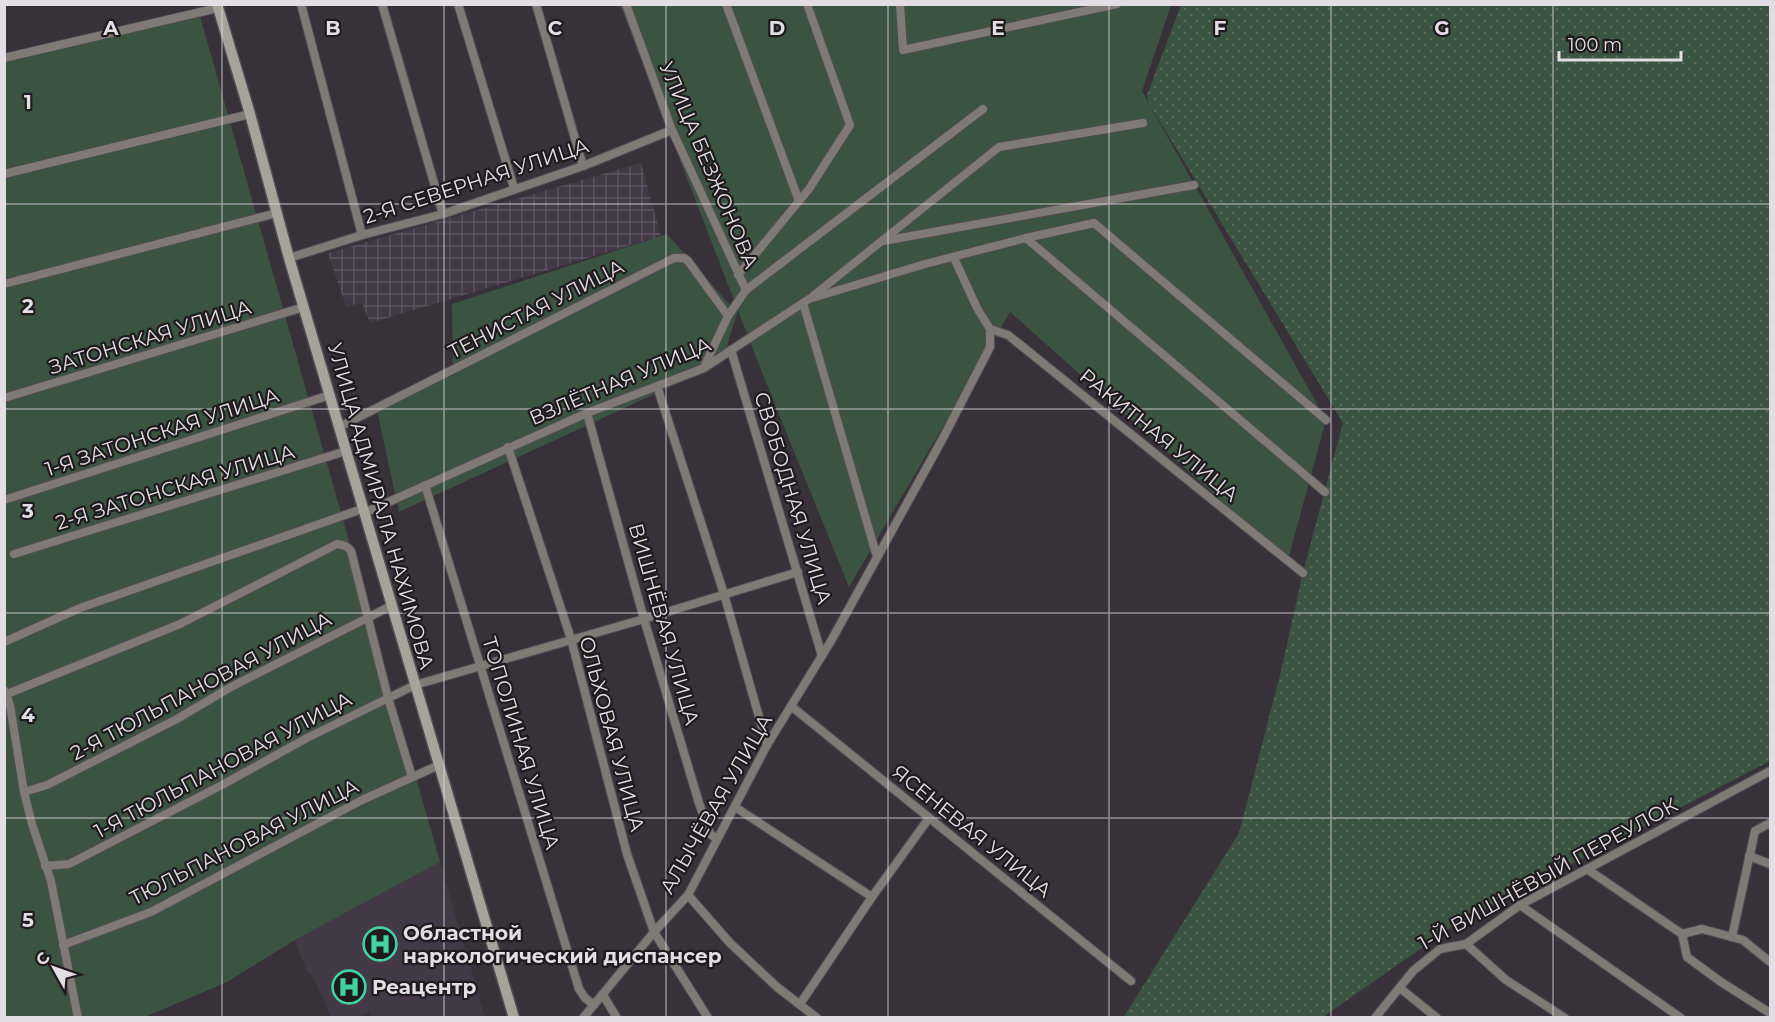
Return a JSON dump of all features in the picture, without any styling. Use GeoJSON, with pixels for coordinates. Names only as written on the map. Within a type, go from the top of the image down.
{"type":"FeatureCollection","features":[{"type":"Feature","properties":{"kind":"main road","name":"УЛИЦА АДМИРАЛА НАХИМОВА"},"geometry":{"type":"LineString","coordinates":[[218,6],[363,511],[514,1017]]}},
{"type":"Feature","properties":{"kind":"street"},"geometry":{"type":"LineString","coordinates":[[301,4],[362,235]]}},
{"type":"Feature","properties":{"kind":"street"},"geometry":{"type":"LineString","coordinates":[[382,4],[443,213]]}},
{"type":"Feature","properties":{"kind":"street"},"geometry":{"type":"LineString","coordinates":[[458,4],[514,189]]}},
{"type":"Feature","properties":{"kind":"street"},"geometry":{"type":"LineString","coordinates":[[536,4],[583,166]]}},
{"type":"Feature","properties":{"kind":"street","name":"УЛИЦА БЕЗЖОНОВА"},"geometry":{"type":"LineString","coordinates":[[626,4],[672,130],[746,290],[729,316],[704,368]]}},
{"type":"Feature","properties":{"kind":"street"},"geometry":{"type":"LineString","coordinates":[[726,4],[799,201]]}},
{"type":"Feature","properties":{"kind":"street"},"geometry":{"type":"LineString","coordinates":[[738,275],[809,189],[849,125],[807,4]]}},
{"type":"Feature","properties":{"kind":"street"},"geometry":{"type":"LineString","coordinates":[[900,4],[903,50],[1117,4]]}},
{"type":"Feature","properties":{"kind":"street"},"geometry":{"type":"LineString","coordinates":[[4,58],[218,6]]}},
{"type":"Feature","properties":{"kind":"street"},"geometry":{"type":"LineString","coordinates":[[746,290],[983,109]]}},
{"type":"Feature","properties":{"kind":"street"},"geometry":{"type":"LineString","coordinates":[[4,174],[250,114]]}},
{"type":"Feature","properties":{"kind":"street"},"geometry":{"type":"LineString","coordinates":[[877,557],[806,301],[999,147],[1143,123]]}},
{"type":"Feature","properties":{"kind":"street","name":"2-Я СЕВЕРНАЯ УЛИЦА"},"geometry":{"type":"LineString","coordinates":[[289,258],[443,213],[583,166],[672,130]]}},
{"type":"Feature","properties":{"kind":"street"},"geometry":{"type":"LineString","coordinates":[[881,241],[1194,185]]}},
{"type":"Feature","properties":{"kind":"street"},"geometry":{"type":"LineString","coordinates":[[4,284],[277,213]]}},
{"type":"Feature","properties":{"kind":"street","name":"ВЗЛЁТНАЯ УЛИЦА"},"geometry":{"type":"LineString","coordinates":[[4,642],[80,608],[363,511],[587,413],[704,368],[806,301],[925,264],[1094,223],[1326,420]]}},
{"type":"Feature","properties":{"kind":"street"},"geometry":{"type":"LineString","coordinates":[[1026,238],[1324,492]]}},
{"type":"Feature","properties":{"kind":"street","name":"ТЕНИСТАЯ УЛИЦА"},"geometry":{"type":"LineString","coordinates":[[339,427],[674,258],[684,258],[688,261],[729,316]]}},
{"type":"Feature","properties":{"kind":"street"},"geometry":{"type":"LineString","coordinates":[[954,258],[977,308],[990,329]]}},
{"type":"Feature","properties":{"kind":"street","name":"ЗАТОНСКАЯ УЛИЦА"},"geometry":{"type":"LineString","coordinates":[[4,398],[304,307]]}},
{"type":"Feature","properties":{"kind":"street","name":"АЛЫЧЁВАЯ УЛИЦА"},"geometry":{"type":"LineString","coordinates":[[583,1017],[688,895],[767,745],[822,656],[943,438],[990,347],[990,329]]}},
{"type":"Feature","properties":{"kind":"street","name":"РАКИТНАЯ УЛИЦА"},"geometry":{"type":"LineString","coordinates":[[990,329],[1008,335],[1303,573]]}},
{"type":"Feature","properties":{"kind":"street","name":"СВОБОДНАЯ УЛИЦА"},"geometry":{"type":"LineString","coordinates":[[731,350],[822,656]]}},
{"type":"Feature","properties":{"kind":"street"},"geometry":{"type":"LineString","coordinates":[[657,386],[724,594],[767,745]]}},
{"type":"Feature","properties":{"kind":"street","name":"1-Я ЗАТОНСКАЯ УЛИЦА"},"geometry":{"type":"LineString","coordinates":[[4,500],[330,395]]}},
{"type":"Feature","properties":{"kind":"street","name":"ВИШНЁВАЯ УЛИЦА"},"geometry":{"type":"LineString","coordinates":[[587,413],[644,619],[699,803],[710,834],[717,839]]}},
{"type":"Feature","properties":{"kind":"street","name":"ОЛЬХОВАЯ УЛИЦА"},"geometry":{"type":"LineString","coordinates":[[508,447],[571,639],[627,854],[654,932],[708,1017]]}},
{"type":"Feature","properties":{"kind":"street","name":"2-Я ЗАТОНСКАЯ УЛИЦА"},"geometry":{"type":"LineString","coordinates":[[14,554],[346,452]]}},
{"type":"Feature","properties":{"kind":"street","name":"ТОПОЛИНАЯ УЛИЦА"},"geometry":{"type":"LineString","coordinates":[[424,485],[579,989],[594,1005]]}},
{"type":"Feature","properties":{"kind":"street"},"geometry":{"type":"LineString","coordinates":[[78,1017],[51,880],[24,792],[6,692],[180,624],[337,544],[348,547],[351,551],[388,698],[412,777]]}},
{"type":"Feature","properties":{"kind":"street","name":"1-Я ТЮЛЬПАНОВАЯ УЛИЦА"},"geometry":{"type":"LineString","coordinates":[[45,866],[69,864],[307,738],[415,685],[798,572]]}},
{"type":"Feature","properties":{"kind":"street","name":"2-Я ТЮЛЬПАНОВАЯ УЛИЦА"},"geometry":{"type":"LineString","coordinates":[[24,792],[47,785],[177,719],[231,687],[391,606]]}},
{"type":"Feature","properties":{"kind":"street","name":"ЯСЕНЕВАЯ УЛИЦА"},"geometry":{"type":"LineString","coordinates":[[791,706],[1131,981]]}},
{"type":"Feature","properties":{"kind":"street","name":"ТЮЛЬПАНОВАЯ УЛИЦА"},"geometry":{"type":"LineString","coordinates":[[63,945],[151,912],[360,801],[439,765]]}},
{"type":"Feature","properties":{"kind":"street","name":"1-Й ВИШНЁВЫЙ ПЕРЕУЛОК"},"geometry":{"type":"LineString","coordinates":[[1375,1017],[1413,971],[1440,949],[1466,944],[1520,905],[1770,771]]}},
{"type":"Feature","properties":{"kind":"street"},"geometry":{"type":"LineString","coordinates":[[735,807],[872,897]]}},
{"type":"Feature","properties":{"kind":"street"},"geometry":{"type":"LineString","coordinates":[[800,1004],[872,897],[929,818]]}},
{"type":"Feature","properties":{"kind":"street"},"geometry":{"type":"LineString","coordinates":[[1732,937],[1755,831],[1770,823]]}},
{"type":"Feature","properties":{"kind":"street"},"geometry":{"type":"LineString","coordinates":[[1749,856],[1770,864]]}},
{"type":"Feature","properties":{"kind":"street"},"geometry":{"type":"LineString","coordinates":[[1587,868],[1682,934],[1687,957],[1770,1013]]}},
{"type":"Feature","properties":{"kind":"street"},"geometry":{"type":"LineString","coordinates":[[688,895],[730,943],[777,987],[817,1017]]}},
{"type":"Feature","properties":{"kind":"street"},"geometry":{"type":"LineString","coordinates":[[1520,905],[1681,1017]]}},
{"type":"Feature","properties":{"kind":"street"},"geometry":{"type":"LineString","coordinates":[[1682,934],[1702,929],[1743,940],[1768,959]]}},
{"type":"Feature","properties":{"kind":"street"},"geometry":{"type":"LineString","coordinates":[[1466,944],[1506,980],[1564,1017]]}},
{"type":"Feature","properties":{"kind":"street"},"geometry":{"type":"LineString","coordinates":[[1400,988],[1437,1017]]}},
{"type":"Feature","properties":{"kind":"street"},"geometry":{"type":"LineString","coordinates":[[603,995],[617,1017]]}},
{"type":"Feature","properties":{"kind":"shaded area"},"geometry":{"type":"Polygon","coordinates":[[[641,163],[661,236],[370,323],[362,303],[346,306],[328,253],[641,163]]]}},
{"type":"Feature","properties":{"kind":"shaded area","name":"Областной наркологический диспансер"},"geometry":{"type":"Polygon","coordinates":[[[440,862],[485,1017],[372,1018],[370,1012],[356,1017],[331,1017],[313,977],[307,972],[295,940],[440,862]]]}},
{"type":"Feature","properties":{"kind":"green space"},"geometry":{"type":"Polygon","coordinates":[[[620,5],[1171,5],[1142,91],[1326,420],[1288,560],[1010,312],[849,587],[761,370],[620,5]]]}},
{"type":"Feature","properties":{"kind":"green space"},"geometry":{"type":"Polygon","coordinates":[[[1181,5],[1770,5],[1770,761],[1456,924],[1323,1017],[1123,1018],[1239,833],[1281,671],[1303,572],[1343,423],[1148,102],[1147,95],[1181,5]]]}},
{"type":"Feature","properties":{"kind":"green space"},"geometry":{"type":"Polygon","coordinates":[[[200,16],[440,862],[295,940],[227,982],[145,1017],[5,1017],[4,61],[200,16]]]}},
{"type":"Feature","properties":{"kind":"green space"},"geometry":{"type":"Polygon","coordinates":[[[667,234],[737,313],[722,363],[399,512],[377,411],[453,375],[452,304],[667,234]]]}},
{"type":"Feature","properties":{"kind":"place","name":"Областной наркологический диспансер"},"geometry":{"type":"Point","coordinates":[380,944]}},
{"type":"Feature","properties":{"kind":"place","name":"Реацентр"},"geometry":{"type":"Point","coordinates":[349,987]}}]}
